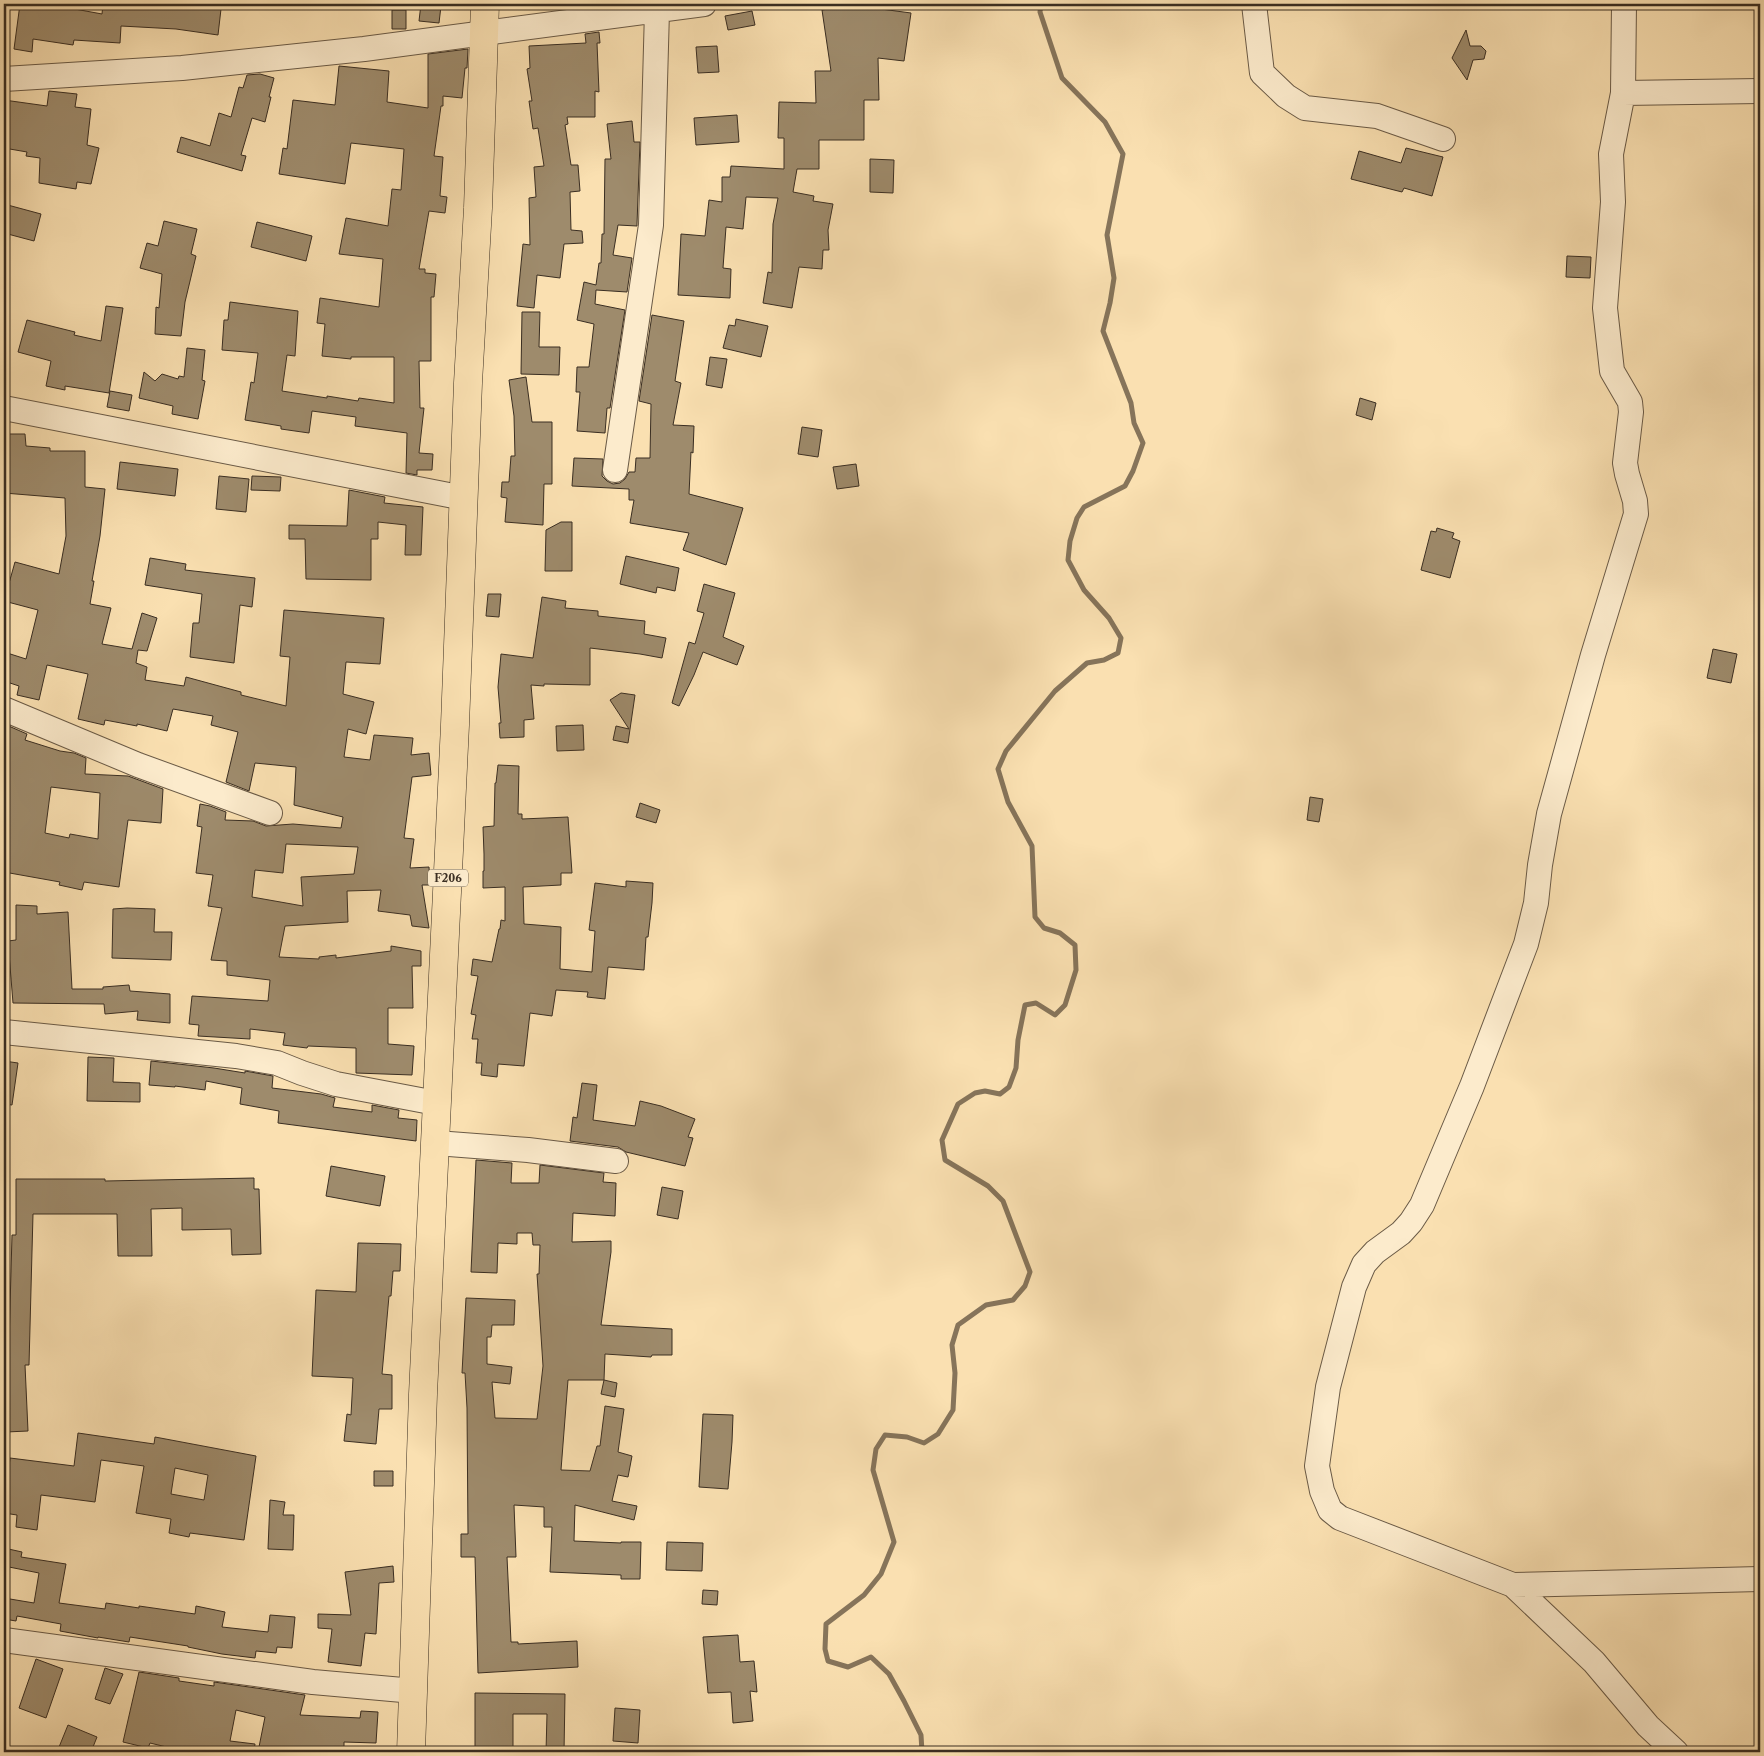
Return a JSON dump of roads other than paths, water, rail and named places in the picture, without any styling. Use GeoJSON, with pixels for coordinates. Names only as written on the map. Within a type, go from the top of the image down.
{"type":"FeatureCollection","features":[{"type":"Feature","properties":{"kind":"main road","name":"F206"},"geometry":{"type":"LineString","coordinates":[[411,1752],[423,1394],[455,725],[468,383],[478,208],[484,4]]}},
{"type":"Feature","properties":{"kind":"street"},"geometry":{"type":"LineString","coordinates":[[4,79],[182,68],[364,49],[704,4]]}},
{"type":"Feature","properties":{"kind":"street"},"geometry":{"type":"LineString","coordinates":[[1254,4],[1262,73],[1286,96],[1305,108],[1377,116],[1443,139]]}},
{"type":"Feature","properties":{"kind":"street"},"geometry":{"type":"LineString","coordinates":[[1624,4],[1623,93],[1611,154],[1613,202],[1605,308],[1612,371],[1630,402],[1631,412],[1625,463],[1635,501],[1636,514],[1593,655],[1549,814],[1540,865],[1536,903],[1526,944],[1472,1086],[1422,1205],[1401,1233],[1375,1252],[1364,1264],[1354,1287],[1328,1387],[1317,1466],[1322,1491],[1330,1510],[1340,1518],[1514,1585],[1760,1579]]}},
{"type":"Feature","properties":{"kind":"street"},"geometry":{"type":"LineString","coordinates":[[615,470],[651,225],[657,11]]}},
{"type":"Feature","properties":{"kind":"street"},"geometry":{"type":"LineString","coordinates":[[1623,93],[1760,92]]}},
{"type":"Feature","properties":{"kind":"street"},"geometry":{"type":"LineString","coordinates":[[4,408],[464,498]]}},
{"type":"Feature","properties":{"kind":"street"},"geometry":{"type":"LineString","coordinates":[[4,709],[138,765],[270,813]]}},
{"type":"Feature","properties":{"kind":"street"},"geometry":{"type":"LineString","coordinates":[[4,1032],[277,1063],[336,1084],[436,1103]]}},
{"type":"Feature","properties":{"kind":"street"},"geometry":{"type":"LineString","coordinates":[[436,1143],[528,1150],[616,1161]]}},
{"type":"Feature","properties":{"kind":"street"},"geometry":{"type":"LineString","coordinates":[[1514,1585],[1594,1662],[1648,1726],[1676,1752]]}},
{"type":"Feature","properties":{"kind":"street"},"geometry":{"type":"LineString","coordinates":[[4,1640],[313,1682],[414,1690]]}},
{"type":"Feature","properties":{"kind":"waterway"},"geometry":{"type":"LineString","coordinates":[[922,1752],[921,1735],[889,1674],[871,1657],[848,1667],[828,1661],[825,1649],[826,1624],[864,1595],[881,1574],[894,1542],[873,1470],[876,1449],[885,1435],[907,1437],[924,1443],[938,1434],[953,1410],[955,1373],[952,1345],[958,1325],[986,1305],[1013,1300],[1025,1286],[1030,1272],[1003,1201],[988,1186],[945,1160],[942,1140],[958,1104],[975,1093],[985,1091],[1000,1094],[1009,1087],[1016,1068],[1018,1040],[1025,1005],[1036,1003],[1055,1015],[1065,1005],[1076,970],[1075,945],[1060,933],[1044,928],[1035,917],[1032,846],[1008,802],[998,769],[1006,751],[1055,691],[1087,663],[1104,660],[1118,653],[1121,638],[1109,618],[1084,590],[1068,560],[1070,541],[1077,518],[1084,507],[1125,486],[1133,471],[1143,443],[1134,423],[1131,403],[1103,331],[1114,278],[1107,235],[1123,154],[1105,122],[1062,78],[1040,12],[1041,4]]}}]}
